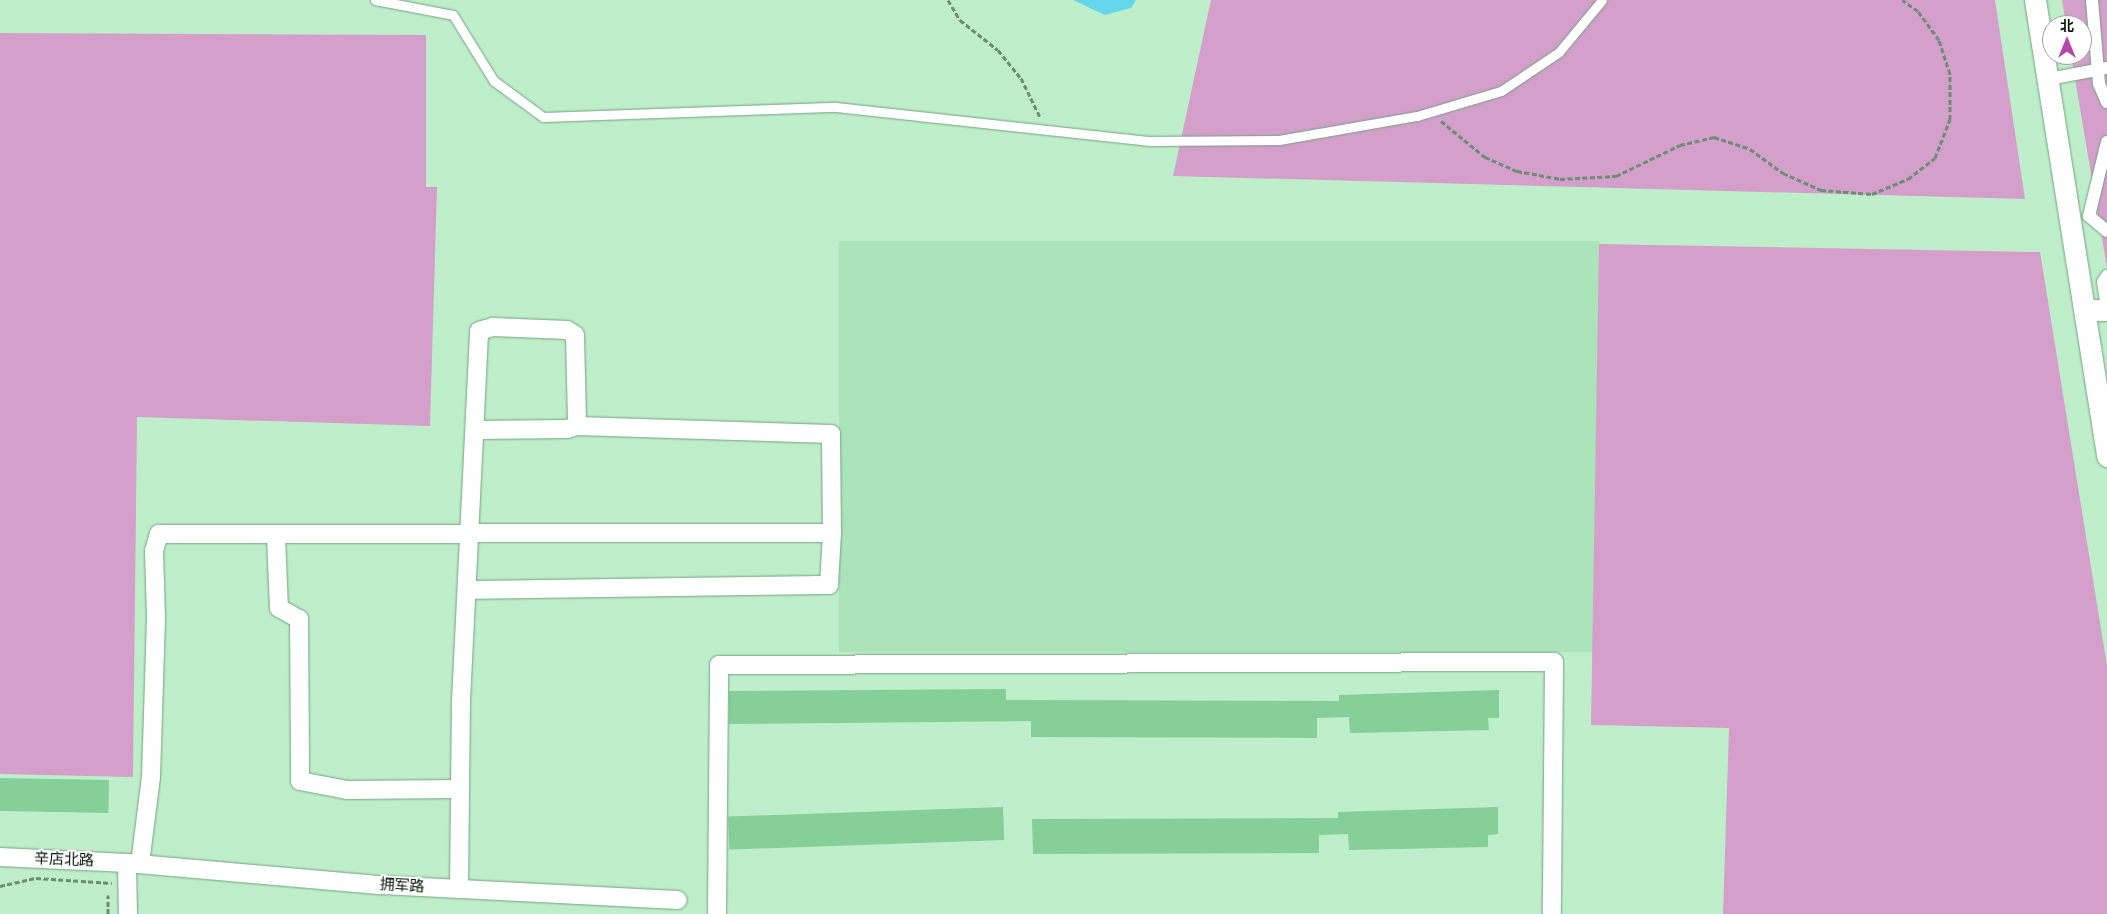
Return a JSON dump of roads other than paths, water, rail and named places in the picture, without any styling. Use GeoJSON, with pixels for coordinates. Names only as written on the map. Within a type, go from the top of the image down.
{"type":"FeatureCollection","features":[{"type":"Feature","properties":{"kind":"street"},"geometry":{"type":"LineString","coordinates":[[2035,0],[2049,79],[2107,456]]}},
{"type":"Feature","properties":{"kind":"street"},"geometry":{"type":"LineString","coordinates":[[2092,0],[2107,102]]}},
{"type":"Feature","properties":{"kind":"street"},"geometry":{"type":"LineString","coordinates":[[2049,79],[2103,69]]}},
{"type":"Feature","properties":{"kind":"street"},"geometry":{"type":"LineString","coordinates":[[2107,142],[2088,216],[2107,230]]}},
{"type":"Feature","properties":{"kind":"street"},"geometry":{"type":"LineString","coordinates":[[2085,310],[2107,309],[2103,282],[2107,276]]}},
{"type":"Feature","properties":{"kind":"street"},"geometry":{"type":"LineString","coordinates":[[459,889],[459,789],[468,590],[471,438],[475,430],[479,331],[494,327],[567,330],[575,335],[577,426]]}},
{"type":"Feature","properties":{"kind":"street"},"geometry":{"type":"LineString","coordinates":[[468,590],[829,585],[832,533],[831,434],[577,426],[567,429],[475,430]]}},
{"type":"Feature","properties":{"kind":"street"},"geometry":{"type":"LineString","coordinates":[[128,914],[128,884],[134,864],[151,777],[156,618],[154,550],[159,534],[276,537],[289,533],[832,533]]}},
{"type":"Feature","properties":{"kind":"street"},"geometry":{"type":"LineString","coordinates":[[276,537],[279,608],[299,619],[300,781],[347,790],[459,789]]}},
{"type":"Feature","properties":{"kind":"street"},"geometry":{"type":"LineString","coordinates":[[717,914],[719,665],[1554,662],[1552,914]]}},
{"type":"Feature","properties":{"kind":"street","name":"辛店北路"},"geometry":{"type":"LineString","coordinates":[[0,857],[134,864]]}},
{"type":"Feature","properties":{"kind":"street","name":"拥军路"},"geometry":{"type":"LineString","coordinates":[[134,864],[459,889],[678,900]]}},
{"type":"Feature","properties":{"kind":"lane"},"geometry":{"type":"LineString","coordinates":[[375,0],[453,15],[494,81],[543,117],[836,107],[1150,141],[1279,140],[1432,112],[1501,90],[1559,52],[1602,0]]}},
{"type":"Feature","properties":{"kind":"water"},"geometry":{"type":"Polygon","coordinates":[[[1073,0],[1136,0],[1131,8],[1105,15],[1073,0]]]}}]}
